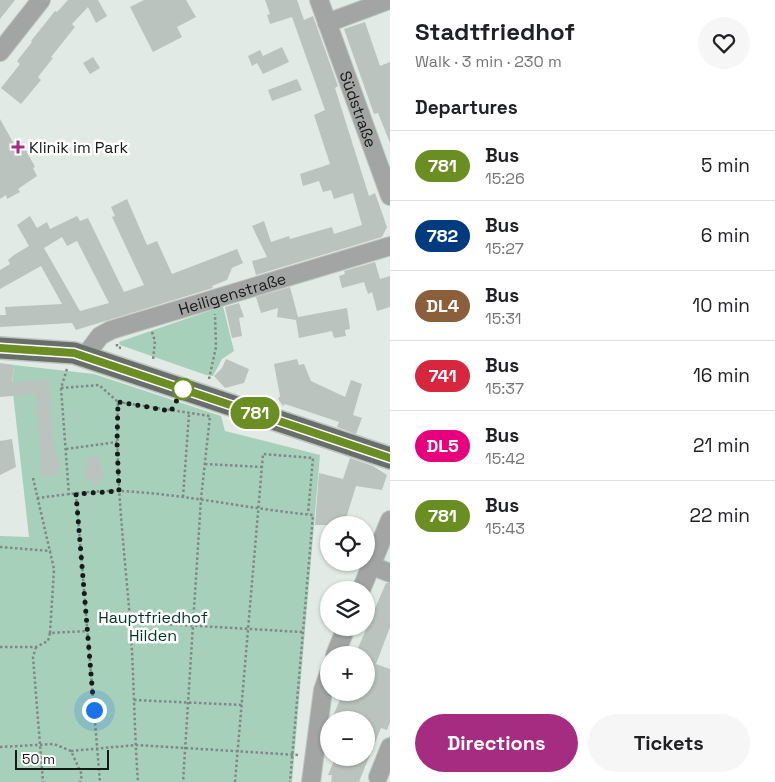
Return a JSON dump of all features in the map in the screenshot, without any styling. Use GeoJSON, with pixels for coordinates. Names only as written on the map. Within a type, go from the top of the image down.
{"type":"FeatureCollection","features":[{"type":"Feature","properties":{"kind":"main road"},"geometry":{"type":"LineString","coordinates":[[0,348],[62,351],[85,356],[390,458]]}},
{"type":"Feature","properties":{"kind":"street"},"geometry":{"type":"LineString","coordinates":[[0,52],[41,0]]}},
{"type":"Feature","properties":{"kind":"street","name":"Südstraße"},"geometry":{"type":"LineString","coordinates":[[319,0],[390,196]]}},
{"type":"Feature","properties":{"kind":"street"},"geometry":{"type":"LineString","coordinates":[[327,23],[389,0]]}},
{"type":"Feature","properties":{"kind":"street","name":"Heiligenstraße"},"geometry":{"type":"LineString","coordinates":[[85,356],[100,336],[111,330],[390,246]]}},
{"type":"Feature","properties":{"kind":"street"},"geometry":{"type":"LineString","coordinates":[[375,554],[390,520]]}},
{"type":"Feature","properties":{"kind":"street"},"geometry":{"type":"LineString","coordinates":[[375,567],[390,573]]}},
{"type":"Feature","properties":{"kind":"street"},"geometry":{"type":"LineString","coordinates":[[312,782],[322,701]]}},
{"type":"Feature","properties":{"kind":"street"},"geometry":{"type":"LineString","coordinates":[[378,777],[390,746]]}},
{"type":"Feature","properties":{"kind":"path"},"geometry":{"type":"LineString","coordinates":[[209,379],[216,347],[214,307]]}},
{"type":"Feature","properties":{"kind":"path"},"geometry":{"type":"LineString","coordinates":[[152,328],[155,341],[153,360]]}},
{"type":"Feature","properties":{"kind":"path"},"geometry":{"type":"LineString","coordinates":[[116,340],[117,348],[122,348]]}},
{"type":"Feature","properties":{"kind":"path"},"geometry":{"type":"LineString","coordinates":[[67,369],[61,388],[69,495]]}},
{"type":"Feature","properties":{"kind":"path"},"geometry":{"type":"LineString","coordinates":[[61,388],[99,386],[118,402],[210,416],[201,499],[183,782]]}},
{"type":"Feature","properties":{"kind":"path"},"geometry":{"type":"LineString","coordinates":[[118,402],[119,491],[130,622],[138,782]]}},
{"type":"Feature","properties":{"kind":"path"},"geometry":{"type":"LineString","coordinates":[[182,497],[189,414]]}},
{"type":"Feature","properties":{"kind":"path"},"geometry":{"type":"LineString","coordinates":[[66,448],[117,442]]}},
{"type":"Feature","properties":{"kind":"path"},"geometry":{"type":"LineString","coordinates":[[235,782],[243,706],[263,454],[313,458],[308,514]]}},
{"type":"Feature","properties":{"kind":"path"},"geometry":{"type":"LineString","coordinates":[[205,464],[262,467]]}},
{"type":"Feature","properties":{"kind":"path"},"geometry":{"type":"LineString","coordinates":[[0,647],[36,647],[48,641],[50,633],[54,569],[33,478]]}},
{"type":"Feature","properties":{"kind":"path"},"geometry":{"type":"LineString","coordinates":[[37,498],[119,491],[201,499],[258,509],[313,515],[290,782]]}},
{"type":"Feature","properties":{"kind":"path"},"geometry":{"type":"LineString","coordinates":[[76,494],[100,782]]}},
{"type":"Feature","properties":{"kind":"path"},"geometry":{"type":"LineString","coordinates":[[0,547],[51,551]]}},
{"type":"Feature","properties":{"kind":"path"},"geometry":{"type":"LineString","coordinates":[[130,622],[192,624],[302,632]]}},
{"type":"Feature","properties":{"kind":"path"},"geometry":{"type":"LineString","coordinates":[[50,633],[88,631]]}},
{"type":"Feature","properties":{"kind":"path"},"geometry":{"type":"LineString","coordinates":[[36,647],[33,657],[43,782]]}},
{"type":"Feature","properties":{"kind":"path"},"geometry":{"type":"LineString","coordinates":[[134,700],[188,701],[243,706]]}},
{"type":"Feature","properties":{"kind":"path"},"geometry":{"type":"LineString","coordinates":[[0,747],[40,743],[54,744],[71,751],[136,746],[298,754]]}},
{"type":"Feature","properties":{"kind":"path"},"geometry":{"type":"LineString","coordinates":[[71,751],[82,775],[80,782]]}},
{"type":"Feature","properties":{"kind":"green space"},"geometry":{"type":"Polygon","coordinates":[[[223,306],[234,351],[222,359],[213,376],[120,345],[119,342],[223,306]]]}},
{"type":"Feature","properties":{"kind":"green space","name":"Hauptfriedhof Hilden"},"geometry":{"type":"Polygon","coordinates":[[[14,365],[94,374],[221,416],[225,431],[320,455],[292,782],[0,782],[0,536],[29,537],[12,384],[14,365]]]}},
{"type":"Feature","properties":{"kind":"building"},"geometry":{"type":"Polygon","coordinates":[[[0,0],[15,0],[0,19],[0,0]]]}},
{"type":"Feature","properties":{"kind":"building"},"geometry":{"type":"Polygon","coordinates":[[[68,0],[98,0],[107,16],[96,23],[88,7],[72,24],[75,27],[38,77],[41,80],[21,104],[1,88],[20,64],[17,61],[31,41],[55,11],[57,12],[68,0]]]}},
{"type":"Feature","properties":{"kind":"building"},"geometry":{"type":"Polygon","coordinates":[[[144,0],[186,0],[196,17],[177,27],[182,37],[153,52],[130,7],[144,0]]]}},
{"type":"Feature","properties":{"kind":"building"},"geometry":{"type":"Polygon","coordinates":[[[265,0],[297,0],[304,20],[313,16],[338,86],[335,88],[369,196],[375,193],[387,227],[382,237],[256,275],[252,261],[267,257],[252,226],[264,221],[271,242],[289,236],[290,239],[332,227],[334,234],[362,225],[353,193],[334,199],[331,190],[323,192],[319,181],[303,186],[300,174],[330,164],[314,115],[325,110],[292,17],[270,24],[267,15],[270,14],[265,0]]]}},
{"type":"Feature","properties":{"kind":"building"},"geometry":{"type":"Polygon","coordinates":[[[365,22],[380,66],[390,62],[390,143],[378,113],[374,114],[344,29],[365,22]]]}},
{"type":"Feature","properties":{"kind":"building"},"geometry":{"type":"Polygon","coordinates":[[[282,47],[289,62],[263,74],[257,63],[252,66],[248,56],[260,50],[263,56],[282,47]]]}},
{"type":"Feature","properties":{"kind":"building"},"geometry":{"type":"Polygon","coordinates":[[[93,57],[100,68],[90,74],[83,63],[93,57]]]}},
{"type":"Feature","properties":{"kind":"building"},"geometry":{"type":"Polygon","coordinates":[[[297,79],[302,90],[272,101],[268,90],[297,79]]]}},
{"type":"Feature","properties":{"kind":"building"},"geometry":{"type":"Polygon","coordinates":[[[0,119],[14,144],[21,141],[35,167],[33,168],[37,176],[18,189],[20,192],[7,199],[6,195],[0,199],[0,119]]]}},
{"type":"Feature","properties":{"kind":"building"},"geometry":{"type":"Polygon","coordinates":[[[127,199],[147,245],[157,241],[172,274],[237,249],[243,263],[232,268],[227,280],[212,286],[213,288],[76,330],[72,323],[0,327],[0,315],[6,315],[5,307],[62,304],[41,266],[0,289],[0,270],[10,264],[8,260],[14,255],[29,246],[17,225],[30,216],[37,228],[47,222],[50,229],[77,216],[80,221],[88,218],[124,292],[144,285],[112,217],[115,216],[111,207],[127,199]],[[62,237],[44,248],[80,311],[109,303],[77,241],[67,246],[62,237]]]}},
{"type":"Feature","properties":{"kind":"building"},"geometry":{"type":"Polygon","coordinates":[[[375,262],[380,279],[390,276],[390,307],[377,311],[372,292],[368,294],[364,282],[342,288],[339,276],[345,274],[344,271],[375,262]]]}},
{"type":"Feature","properties":{"kind":"building"},"geometry":{"type":"Polygon","coordinates":[[[290,287],[298,317],[347,308],[350,329],[345,330],[346,336],[334,338],[332,331],[299,338],[296,320],[277,317],[278,308],[261,313],[256,297],[290,287]]]}},
{"type":"Feature","properties":{"kind":"building"},"geometry":{"type":"Polygon","coordinates":[[[239,303],[244,317],[239,318],[242,336],[232,338],[225,307],[239,303]]]}},
{"type":"Feature","properties":{"kind":"building"},"geometry":{"type":"Polygon","coordinates":[[[226,359],[249,369],[244,383],[225,388],[214,376],[222,368],[226,359]]]}},
{"type":"Feature","properties":{"kind":"building"},"geometry":{"type":"Polygon","coordinates":[[[297,359],[299,365],[304,364],[311,381],[345,397],[351,380],[362,384],[353,415],[362,418],[356,434],[337,427],[339,422],[285,404],[283,406],[278,399],[280,396],[274,364],[297,359]]]}},
{"type":"Feature","properties":{"kind":"building"},"geometry":{"type":"Polygon","coordinates":[[[0,363],[14,365],[12,382],[49,379],[55,454],[58,454],[60,476],[42,477],[35,394],[0,397],[0,363]]]}},
{"type":"Feature","properties":{"kind":"building"},"geometry":{"type":"Polygon","coordinates":[[[12,439],[16,467],[0,475],[0,441],[12,439]]]}},
{"type":"Feature","properties":{"kind":"building"},"geometry":{"type":"Polygon","coordinates":[[[100,456],[102,471],[104,471],[102,479],[95,486],[90,480],[86,480],[84,467],[87,467],[86,457],[100,456]]]}},
{"type":"Feature","properties":{"kind":"building"},"geometry":{"type":"Polygon","coordinates":[[[350,458],[373,466],[387,475],[382,490],[356,486],[347,516],[320,516],[320,525],[315,525],[319,473],[343,479],[350,458]]]}},
{"type":"Feature","properties":{"kind":"building"},"geometry":{"type":"Polygon","coordinates":[[[386,583],[390,583],[390,627],[376,664],[390,669],[390,722],[387,730],[381,728],[375,743],[375,711],[335,711],[339,701],[375,701],[375,646],[359,646],[363,636],[375,636],[375,609],[386,583]]]}},
{"type":"Feature","properties":{"kind":"building"},"geometry":{"type":"Polygon","coordinates":[[[332,766],[366,766],[359,782],[331,782],[332,775],[328,775],[332,766]]]}},
{"type":"Feature","properties":{"kind":"bus line","name":"781"},"geometry":{"type":"LineString","coordinates":[[0,348],[74,353],[390,458]]}},
{"type":"Feature","properties":{"kind":"place","name":"Klinik im Park"},"geometry":{"type":"Point","coordinates":[18,147]}},
{"type":"Feature","properties":{"kind":"route"},"geometry":{"type":"LineString","coordinates":[[94,710],[76,494],[119,491],[118,402],[171,411],[183,389]]}}]}
